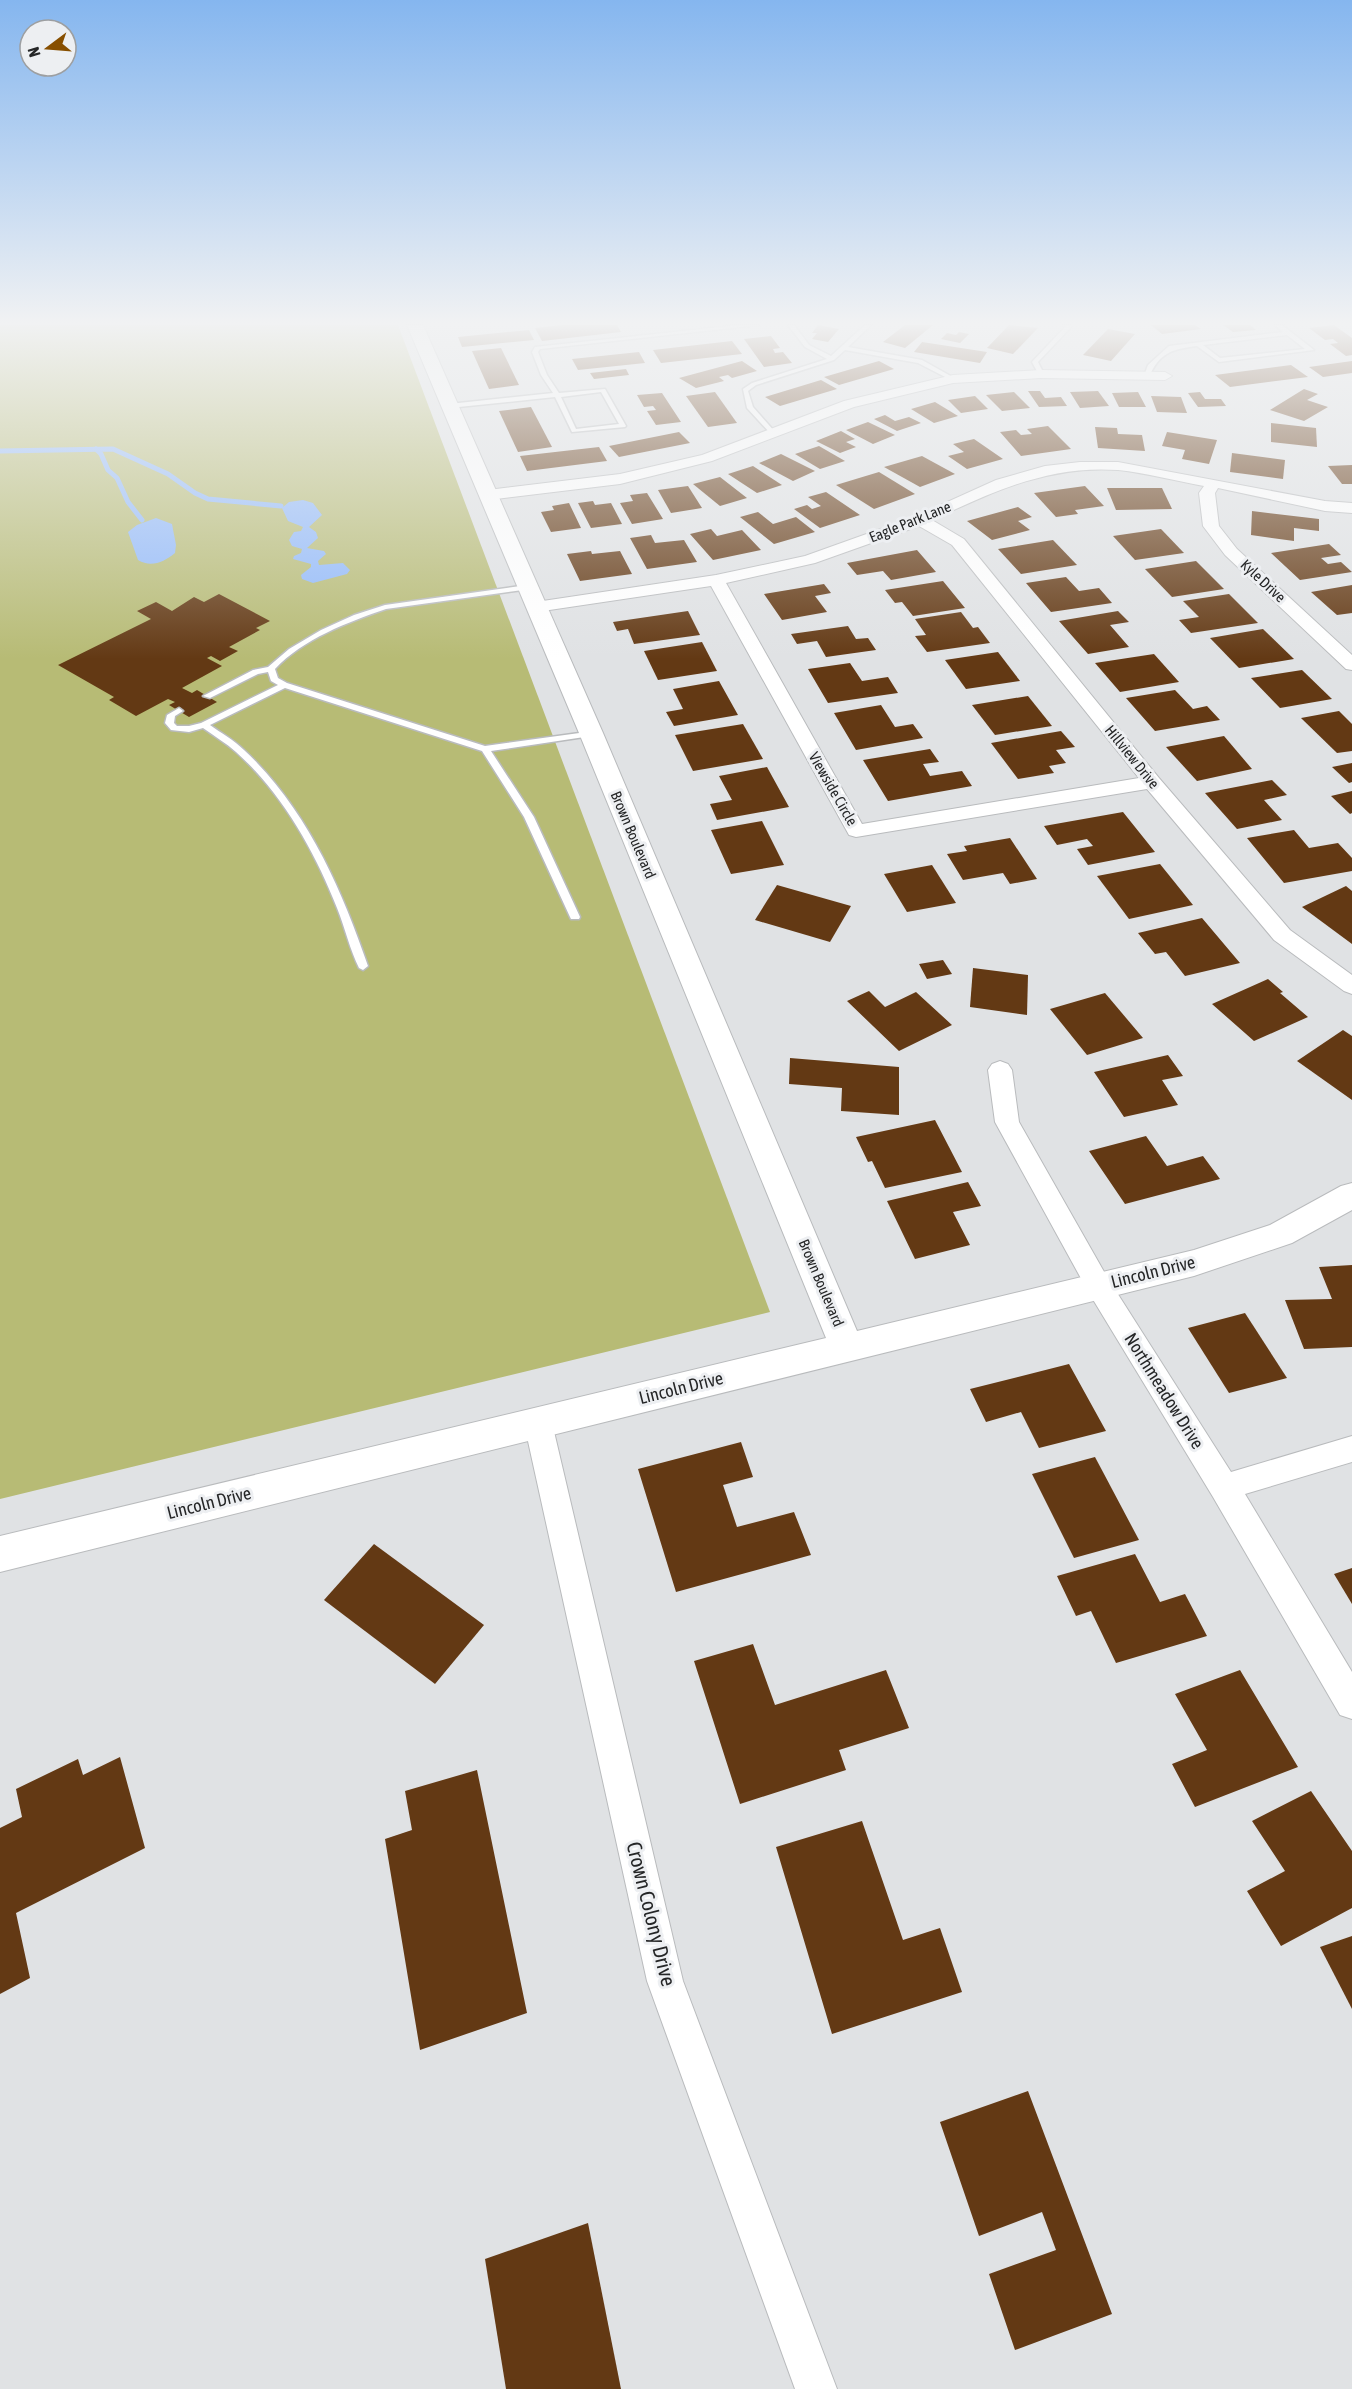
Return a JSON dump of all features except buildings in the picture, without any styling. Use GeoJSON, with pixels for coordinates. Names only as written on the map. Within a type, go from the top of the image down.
{"type":"FeatureCollection","features":[{"type":"Feature","properties":{"kind":"street","name":"Brown Boulevard"},"geometry":{"type":"LineString","coordinates":[[463,436],[591,733],[847,1347]]}},
{"type":"Feature","properties":{"kind":"street"},"geometry":{"type":"LineString","coordinates":[[488,495],[620,479],[706,458],[763,436]]}},
{"type":"Feature","properties":{"kind":"street","name":"Eagle Park Lane"},"geometry":{"type":"LineString","coordinates":[[532,597],[716,580],[809,560],[920,520],[1001,483],[1045,471],[1080,466],[1118,466],[1325,506],[1352,508]]}},
{"type":"Feature","properties":{"kind":"street","name":"Kyle Drive"},"geometry":{"type":"LineString","coordinates":[[1214,483],[1207,493],[1211,526],[1231,552],[1352,665]]}},
{"type":"Feature","properties":{"kind":"street","name":"Hillview Drive"},"geometry":{"type":"LineString","coordinates":[[920,520],[958,542],[1152,782],[1282,935],[1352,986]]}},
{"type":"Feature","properties":{"kind":"street","name":"Viewside Circle"},"geometry":{"type":"LineString","coordinates":[[716,580],[856,831],[1152,782]]}},
{"type":"Feature","properties":{"kind":"street","name":"Northmeadow Drive"},"geometry":{"type":"LineString","coordinates":[[1000,1070],[1006,1122],[1098,1285],[1224,1487],[1352,1703]]}},
{"type":"Feature","properties":{"kind":"street","name":"Lincoln Drive"},"geometry":{"type":"LineString","coordinates":[[0,1554],[1194,1263],[1281,1234],[1352,1196]]}},
{"type":"Feature","properties":{"kind":"street","name":"Crown Colony Drive"},"geometry":{"type":"LineString","coordinates":[[538,1423],[665,1982],[816,2389]]}},
{"type":"Feature","properties":{"kind":"street"},"geometry":{"type":"LineString","coordinates":[[1224,1487],[1352,1449]]}},
{"type":"Feature","properties":{"kind":"lane"},"geometry":{"type":"LineString","coordinates":[[207,696],[256,672],[271,669],[277,660],[291,651],[368,611],[385,607],[532,597]]}},
{"type":"Feature","properties":{"kind":"lane"},"geometry":{"type":"LineString","coordinates":[[271,669],[274,679],[284,685],[486,749],[591,733]]}},
{"type":"Feature","properties":{"kind":"lane"},"geometry":{"type":"LineString","coordinates":[[179,711],[171,716],[169,723],[174,728],[189,729],[204,725],[284,685]]}},
{"type":"Feature","properties":{"kind":"lane"},"geometry":{"type":"LineString","coordinates":[[204,725],[240,751],[291,812],[334,884],[363,966]]}},
{"type":"Feature","properties":{"kind":"lane"},"geometry":{"type":"LineString","coordinates":[[486,749],[529,817],[575,917]]}},
{"type":"Feature","properties":{"kind":"green space"},"geometry":{"type":"Polygon","coordinates":[[[0,436],[440,436],[770,1312],[0,1499],[0,436]]]}},
{"type":"Feature","properties":{"kind":"water"},"geometry":{"type":"Polygon","coordinates":[[[303,500],[313,503],[322,515],[309,527],[316,532],[318,538],[307,548],[324,551],[326,554],[318,561],[319,565],[343,563],[350,570],[347,574],[313,583],[302,579],[301,575],[311,567],[311,564],[293,559],[301,553],[302,549],[292,546],[289,540],[294,532],[301,531],[303,527],[288,521],[282,508],[289,502],[303,500]]]}},
{"type":"Feature","properties":{"kind":"water"},"geometry":{"type":"Polygon","coordinates":[[[156,518],[172,524],[176,545],[175,553],[162,561],[148,564],[138,560],[128,532],[137,525],[156,518]]]}},
{"type":"Feature","properties":{"kind":"waterway"},"geometry":{"type":"LineString","coordinates":[[0,451],[96,449]]}},
{"type":"Feature","properties":{"kind":"waterway"},"geometry":{"type":"LineString","coordinates":[[96,449],[108,470],[117,478],[128,502],[142,520]]}},
{"type":"Feature","properties":{"kind":"waterway"},"geometry":{"type":"LineString","coordinates":[[96,449],[113,449],[168,474],[195,493],[208,499],[281,506]]}}]}
